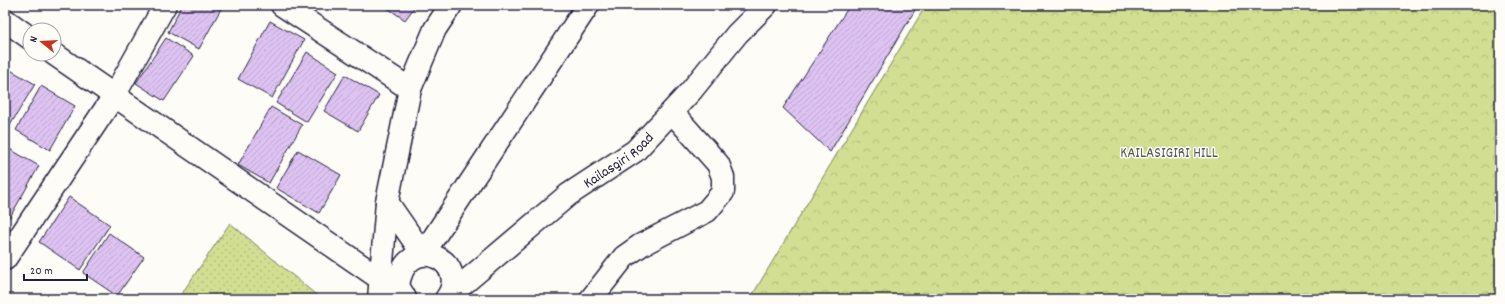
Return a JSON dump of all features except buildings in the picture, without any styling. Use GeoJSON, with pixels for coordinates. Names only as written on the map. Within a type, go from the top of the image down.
{"type":"FeatureCollection","features":[{"type":"Feature","properties":{"kind":"street"},"geometry":{"type":"LineString","coordinates":[[8,248],[114,96],[165,5]]}},
{"type":"Feature","properties":{"kind":"street"},"geometry":{"type":"LineString","coordinates":[[282,5],[410,89]]}},
{"type":"Feature","properties":{"kind":"street"},"geometry":{"type":"LineString","coordinates":[[391,291],[387,202],[410,89],[436,28],[451,5]]}},
{"type":"Feature","properties":{"kind":"street"},"geometry":{"type":"LineString","coordinates":[[423,254],[588,5]]}},
{"type":"Feature","properties":{"kind":"street","name":"Kailasgiri Road"},"geometry":{"type":"LineString","coordinates":[[448,297],[568,195],[635,151],[691,91],[737,34],[766,5]]}},
{"type":"Feature","properties":{"kind":"street"},"geometry":{"type":"LineString","coordinates":[[5,20],[22,32]]}},
{"type":"Feature","properties":{"kind":"street"},"geometry":{"type":"LineString","coordinates":[[62,60],[391,291]]}},
{"type":"Feature","properties":{"kind":"street"},"geometry":{"type":"LineString","coordinates":[[591,299],[624,257],[641,245],[707,211],[723,192],[723,176],[718,164],[672,112]]}},
{"type":"Feature","properties":{"kind":"street"},"geometry":{"type":"LineString","coordinates":[[387,202],[423,254]]}},
{"type":"Feature","properties":{"kind":"street"},"geometry":{"type":"LineString","coordinates":[[391,291],[402,268],[408,261],[423,254],[432,255],[446,263],[490,261]]}},
{"type":"Feature","properties":{"kind":"street"},"geometry":{"type":"LineString","coordinates":[[446,263],[453,278],[448,297]]}},
{"type":"Feature","properties":{"kind":"green space","name":"KAILASIGIRI HILL"},"geometry":{"type":"Polygon","coordinates":[[[926,5],[1500,5],[1500,299],[750,299],[926,5]]]}},
{"type":"Feature","properties":{"kind":"green space"},"geometry":{"type":"Polygon","coordinates":[[[230,223],[321,299],[178,299],[230,223]]]}}]}
